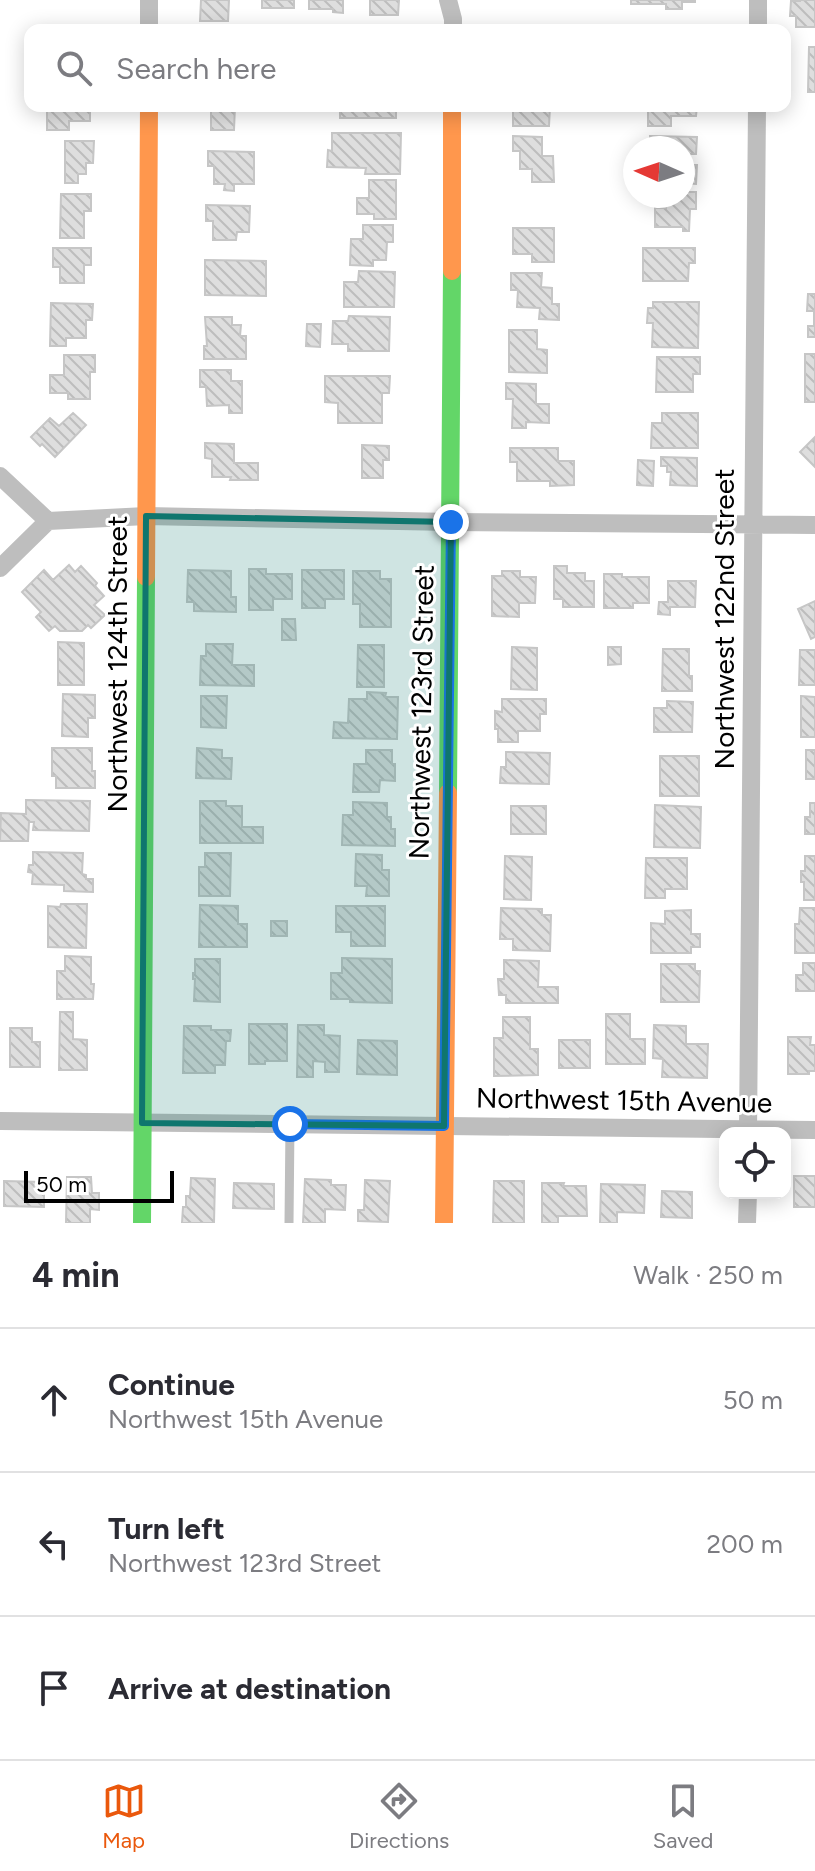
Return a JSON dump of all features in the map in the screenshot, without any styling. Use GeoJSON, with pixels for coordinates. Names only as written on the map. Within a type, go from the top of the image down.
{"type":"FeatureCollection","features":[{"type":"Feature","properties":{"kind":"street"},"geometry":{"type":"LineString","coordinates":[[149,0],[149,24]]}},
{"type":"Feature","properties":{"kind":"street"},"geometry":{"type":"LineString","coordinates":[[448,0],[453,24]]}},
{"type":"Feature","properties":{"kind":"street"},"geometry":{"type":"LineString","coordinates":[[453,24],[460,0]]}},
{"type":"Feature","properties":{"kind":"street"},"geometry":{"type":"LineString","coordinates":[[758,0],[758,24]]}},
{"type":"Feature","properties":{"kind":"street","name":"Northwest 124th Street"},"geometry":{"type":"LineString","coordinates":[[142,1223],[149,112]]}},
{"type":"Feature","properties":{"kind":"street","name":"Northwest 123rd Street"},"geometry":{"type":"LineString","coordinates":[[444,1223],[452,112]]}},
{"type":"Feature","properties":{"kind":"street","name":"Northwest 122nd Street"},"geometry":{"type":"LineString","coordinates":[[748,1127],[757,112]]}},
{"type":"Feature","properties":{"kind":"street"},"geometry":{"type":"LineString","coordinates":[[0,476],[48,521]]}},
{"type":"Feature","properties":{"kind":"street"},"geometry":{"type":"LineString","coordinates":[[0,568],[48,521],[146,516],[815,525]]}},
{"type":"Feature","properties":{"kind":"street","name":"Northwest 15th Avenue"},"geometry":{"type":"LineString","coordinates":[[0,1121],[719,1131]]}},
{"type":"Feature","properties":{"kind":"street","name":"Northwest 15th Avenue"},"geometry":{"type":"LineString","coordinates":[[791,1130],[815,1130]]}},
{"type":"Feature","properties":{"kind":"street"},"geometry":{"type":"LineString","coordinates":[[747,1223],[748,1199]]}},
{"type":"Feature","properties":{"kind":"lane"},"geometry":{"type":"LineString","coordinates":[[289,1223],[290,1124]]}},
{"type":"Feature","properties":{"kind":"highlighted area"},"geometry":{"type":"Polygon","coordinates":[[[146,516],[451,522],[444,1126],[142,1123],[146,516]]]}},
{"type":"Feature","properties":{"kind":"building"},"geometry":{"type":"Polygon","coordinates":[[[201,0],[229,0],[228,21],[200,21],[201,0]]]}},
{"type":"Feature","properties":{"kind":"building"},"geometry":{"type":"Polygon","coordinates":[[[262,0],[294,0],[294,8],[262,8],[262,0]]]}},
{"type":"Feature","properties":{"kind":"building"},"geometry":{"type":"Polygon","coordinates":[[[309,0],[343,0],[343,13],[333,12],[333,9],[309,9],[309,0]]]}},
{"type":"Feature","properties":{"kind":"building"},"geometry":{"type":"Polygon","coordinates":[[[370,0],[399,0],[398,15],[370,15],[370,0]]]}},
{"type":"Feature","properties":{"kind":"building"},"geometry":{"type":"Polygon","coordinates":[[[631,0],[695,2],[682,2],[682,9],[666,9],[666,4],[631,4],[631,0]]]}},
{"type":"Feature","properties":{"kind":"building"},"geometry":{"type":"Polygon","coordinates":[[[815,0],[815,27],[796,27],[796,16],[790,16],[791,1],[815,0]]]}},
{"type":"Feature","properties":{"kind":"building"},"geometry":{"type":"Polygon","coordinates":[[[809,47],[815,47],[815,92],[808,92],[809,47]]]}},
{"type":"Feature","properties":{"kind":"building"},"geometry":{"type":"Polygon","coordinates":[[[47,112],[90,112],[90,121],[69,121],[69,130],[47,130],[47,112]]]}},
{"type":"Feature","properties":{"kind":"building"},"geometry":{"type":"Polygon","coordinates":[[[211,112],[235,112],[234,130],[211,130],[211,112]]]}},
{"type":"Feature","properties":{"kind":"building"},"geometry":{"type":"Polygon","coordinates":[[[340,112],[396,112],[396,118],[340,118],[340,112]]]}},
{"type":"Feature","properties":{"kind":"building"},"geometry":{"type":"Polygon","coordinates":[[[513,112],[550,112],[549,126],[513,126],[513,112]]]}},
{"type":"Feature","properties":{"kind":"building"},"geometry":{"type":"Polygon","coordinates":[[[648,112],[696,112],[696,116],[671,116],[671,126],[648,126],[648,112]]]}},
{"type":"Feature","properties":{"kind":"building"},"geometry":{"type":"Polygon","coordinates":[[[332,133],[401,133],[400,174],[365,174],[366,168],[327,167],[328,150],[332,151],[332,133]]]}},
{"type":"Feature","properties":{"kind":"building"},"geometry":{"type":"Polygon","coordinates":[[[513,136],[542,137],[542,156],[553,156],[554,182],[532,182],[532,169],[520,169],[520,151],[513,151],[513,136]]]}},
{"type":"Feature","properties":{"kind":"building"},"geometry":{"type":"Polygon","coordinates":[[[65,141],[94,141],[93,163],[86,163],[86,174],[78,174],[78,183],[65,183],[65,141]]]}},
{"type":"Feature","properties":{"kind":"building"},"geometry":{"type":"Polygon","coordinates":[[[208,151],[254,152],[254,184],[234,184],[234,191],[224,190],[225,184],[214,184],[214,166],[208,166],[208,151]]]}},
{"type":"Feature","properties":{"kind":"building"},"geometry":{"type":"Polygon","coordinates":[[[369,180],[396,180],[396,219],[374,219],[374,214],[357,214],[357,198],[369,198],[369,180]]]}},
{"type":"Feature","properties":{"kind":"building"},"geometry":{"type":"Polygon","coordinates":[[[696,192],[696,209],[690,209],[689,231],[683,231],[683,227],[655,227],[655,208],[695,208],[696,192]]]}},
{"type":"Feature","properties":{"kind":"building"},"geometry":{"type":"Polygon","coordinates":[[[61,194],[91,194],[91,211],[84,211],[84,238],[60,238],[61,194]]]}},
{"type":"Feature","properties":{"kind":"building"},"geometry":{"type":"Polygon","coordinates":[[[206,205],[250,206],[249,232],[237,232],[236,240],[213,240],[213,221],[206,221],[206,205]]]}},
{"type":"Feature","properties":{"kind":"building"},"geometry":{"type":"Polygon","coordinates":[[[363,225],[393,225],[393,242],[387,242],[386,260],[373,260],[373,266],[350,265],[351,239],[363,239],[363,225]]]}},
{"type":"Feature","properties":{"kind":"building"},"geometry":{"type":"Polygon","coordinates":[[[513,228],[554,228],[554,262],[532,262],[532,254],[513,254],[513,228]]]}},
{"type":"Feature","properties":{"kind":"building"},"geometry":{"type":"Polygon","coordinates":[[[53,248],[91,248],[91,265],[84,265],[84,283],[60,283],[60,267],[53,267],[53,248]]]}},
{"type":"Feature","properties":{"kind":"building"},"geometry":{"type":"Polygon","coordinates":[[[643,248],[695,248],[695,263],[689,263],[688,281],[643,281],[643,248]]]}},
{"type":"Feature","properties":{"kind":"building"},"geometry":{"type":"Polygon","coordinates":[[[205,260],[266,261],[266,296],[205,295],[205,260]]]}},
{"type":"Feature","properties":{"kind":"building"},"geometry":{"type":"Polygon","coordinates":[[[359,271],[395,272],[394,307],[344,307],[344,282],[358,282],[359,271]]]}},
{"type":"Feature","properties":{"kind":"building"},"geometry":{"type":"Polygon","coordinates":[[[511,273],[542,273],[541,287],[552,288],[552,304],[559,304],[559,320],[539,319],[540,308],[517,307],[518,290],[511,290],[511,273]]]}},
{"type":"Feature","properties":{"kind":"building"},"geometry":{"type":"Polygon","coordinates":[[[808,294],[815,294],[815,337],[808,337],[808,326],[814,326],[814,311],[807,311],[808,294]]]}},
{"type":"Feature","properties":{"kind":"building"},"geometry":{"type":"Polygon","coordinates":[[[653,302],[699,302],[698,348],[652,347],[653,323],[647,323],[648,308],[653,308],[653,302]]]}},
{"type":"Feature","properties":{"kind":"building"},"geometry":{"type":"Polygon","coordinates":[[[51,303],[93,304],[92,320],[86,320],[86,338],[66,338],[66,346],[50,346],[51,303]]]}},
{"type":"Feature","properties":{"kind":"building"},"geometry":{"type":"Polygon","coordinates":[[[349,316],[390,317],[389,351],[348,351],[348,344],[332,344],[333,321],[348,321],[349,316]]]}},
{"type":"Feature","properties":{"kind":"building"},"geometry":{"type":"Polygon","coordinates":[[[205,317],[232,317],[232,325],[241,325],[240,336],[246,336],[246,359],[204,359],[204,346],[207,346],[205,317]]]}},
{"type":"Feature","properties":{"kind":"building"},"geometry":{"type":"Polygon","coordinates":[[[307,324],[321,324],[320,347],[306,346],[307,324]]]}},
{"type":"Feature","properties":{"kind":"building"},"geometry":{"type":"Polygon","coordinates":[[[509,330],[537,330],[537,349],[547,350],[547,373],[509,372],[509,330]]]}},
{"type":"Feature","properties":{"kind":"building"},"geometry":{"type":"Polygon","coordinates":[[[805,354],[815,354],[815,402],[805,402],[805,354]]]}},
{"type":"Feature","properties":{"kind":"building"},"geometry":{"type":"Polygon","coordinates":[[[64,355],[95,355],[95,372],[90,372],[90,399],[68,399],[68,393],[50,393],[50,375],[64,375],[64,355]]]}},
{"type":"Feature","properties":{"kind":"building"},"geometry":{"type":"Polygon","coordinates":[[[657,357],[700,357],[700,374],[693,374],[693,392],[656,392],[657,357]]]}},
{"type":"Feature","properties":{"kind":"building"},"geometry":{"type":"Polygon","coordinates":[[[200,370],[231,370],[231,381],[242,381],[242,413],[229,413],[229,405],[207,406],[206,387],[200,387],[200,370]]]}},
{"type":"Feature","properties":{"kind":"building"},"geometry":{"type":"Polygon","coordinates":[[[325,376],[390,376],[389,393],[382,393],[382,423],[338,423],[338,403],[325,402],[325,376]]]}},
{"type":"Feature","properties":{"kind":"building"},"geometry":{"type":"Polygon","coordinates":[[[506,383],[536,384],[536,404],[549,404],[549,423],[526,422],[526,428],[512,428],[513,399],[506,399],[506,383]]]}},
{"type":"Feature","properties":{"kind":"building"},"geometry":{"type":"Polygon","coordinates":[[[73,413],[86,425],[55,457],[31,437],[50,418],[59,426],[73,413]]]}},
{"type":"Feature","properties":{"kind":"building"},"geometry":{"type":"Polygon","coordinates":[[[662,413],[698,413],[698,448],[651,448],[652,423],[662,423],[662,413]]]}},
{"type":"Feature","properties":{"kind":"building"},"geometry":{"type":"Polygon","coordinates":[[[815,437],[815,467],[800,452],[815,437]]]}},
{"type":"Feature","properties":{"kind":"building"},"geometry":{"type":"Polygon","coordinates":[[[205,443],[234,444],[234,463],[258,463],[258,480],[212,477],[212,459],[205,458],[205,443]]]}},
{"type":"Feature","properties":{"kind":"building"},"geometry":{"type":"Polygon","coordinates":[[[362,445],[389,446],[389,460],[383,460],[383,478],[362,478],[362,445]]]}},
{"type":"Feature","properties":{"kind":"building"},"geometry":{"type":"Polygon","coordinates":[[[510,448],[558,448],[558,461],[574,461],[574,485],[550,486],[550,481],[517,481],[517,462],[510,462],[510,448]]]}},
{"type":"Feature","properties":{"kind":"building"},"geometry":{"type":"Polygon","coordinates":[[[661,457],[697,458],[697,486],[670,485],[671,472],[667,472],[667,466],[661,466],[661,457]]]}},
{"type":"Feature","properties":{"kind":"building"},"geometry":{"type":"Polygon","coordinates":[[[638,460],[654,461],[653,486],[637,485],[638,460]]]}},
{"type":"Feature","properties":{"kind":"building"},"geometry":{"type":"Polygon","coordinates":[[[69,565],[75,572],[81,566],[97,583],[95,586],[104,596],[94,605],[105,615],[91,628],[88,625],[82,631],[60,631],[55,626],[49,631],[36,617],[41,612],[22,592],[44,570],[53,580],[69,565]]]}},
{"type":"Feature","properties":{"kind":"building"},"geometry":{"type":"Polygon","coordinates":[[[554,566],[567,566],[567,573],[585,573],[585,581],[594,581],[594,607],[563,607],[563,599],[554,599],[554,566]]]}},
{"type":"Feature","properties":{"kind":"building"},"geometry":{"type":"Polygon","coordinates":[[[249,569],[266,569],[266,574],[292,574],[292,599],[273,599],[273,610],[249,610],[249,569]]]}},
{"type":"Feature","properties":{"kind":"building"},"geometry":{"type":"Polygon","coordinates":[[[188,570],[231,571],[231,597],[236,597],[236,612],[194,611],[194,602],[187,602],[188,570]]]}},
{"type":"Feature","properties":{"kind":"building"},"geometry":{"type":"Polygon","coordinates":[[[302,570],[344,570],[344,599],[325,599],[325,608],[302,608],[302,570]]]}},
{"type":"Feature","properties":{"kind":"building"},"geometry":{"type":"Polygon","coordinates":[[[353,571],[380,571],[380,579],[391,579],[391,627],[360,627],[360,604],[353,604],[353,571]]]}},
{"type":"Feature","properties":{"kind":"building"},"geometry":{"type":"Polygon","coordinates":[[[502,571],[520,571],[520,577],[536,577],[535,603],[519,603],[519,617],[492,616],[492,576],[502,576],[502,571]]]}},
{"type":"Feature","properties":{"kind":"building"},"geometry":{"type":"Polygon","coordinates":[[[604,574],[649,577],[649,603],[633,603],[633,608],[604,608],[604,574]]]}},
{"type":"Feature","properties":{"kind":"building"},"geometry":{"type":"Polygon","coordinates":[[[668,581],[696,581],[695,607],[670,607],[670,615],[658,614],[659,602],[668,602],[668,581]]]}},
{"type":"Feature","properties":{"kind":"building"},"geometry":{"type":"Polygon","coordinates":[[[815,601],[815,637],[811,639],[798,609],[815,601]]]}},
{"type":"Feature","properties":{"kind":"building"},"geometry":{"type":"Polygon","coordinates":[[[282,619],[295,619],[296,640],[282,640],[282,619]]]}},
{"type":"Feature","properties":{"kind":"building"},"geometry":{"type":"Polygon","coordinates":[[[58,642],[84,643],[84,685],[58,685],[58,642]]]}},
{"type":"Feature","properties":{"kind":"building"},"geometry":{"type":"Polygon","coordinates":[[[206,644],[233,644],[232,665],[254,665],[254,686],[200,685],[201,656],[206,656],[206,644]]]}},
{"type":"Feature","properties":{"kind":"building"},"geometry":{"type":"Polygon","coordinates":[[[358,645],[384,645],[384,687],[357,687],[358,645]]]}},
{"type":"Feature","properties":{"kind":"building"},"geometry":{"type":"Polygon","coordinates":[[[512,647],[537,648],[537,690],[511,689],[512,647]]]}},
{"type":"Feature","properties":{"kind":"building"},"geometry":{"type":"Polygon","coordinates":[[[608,647],[621,647],[621,664],[608,665],[608,647]]]}},
{"type":"Feature","properties":{"kind":"building"},"geometry":{"type":"Polygon","coordinates":[[[663,649],[689,649],[692,691],[662,691],[663,649]]]}},
{"type":"Feature","properties":{"kind":"building"},"geometry":{"type":"Polygon","coordinates":[[[800,650],[815,650],[815,685],[799,685],[800,650]]]}},
{"type":"Feature","properties":{"kind":"building"},"geometry":{"type":"Polygon","coordinates":[[[367,692],[398,697],[397,739],[333,738],[334,722],[348,723],[349,699],[367,699],[367,692]]]}},
{"type":"Feature","properties":{"kind":"building"},"geometry":{"type":"Polygon","coordinates":[[[63,694],[95,695],[95,718],[88,718],[88,737],[62,736],[63,694]]]}},
{"type":"Feature","properties":{"kind":"building"},"geometry":{"type":"Polygon","coordinates":[[[201,696],[227,696],[226,728],[201,727],[201,696]]]}},
{"type":"Feature","properties":{"kind":"building"},"geometry":{"type":"Polygon","coordinates":[[[801,696],[815,697],[815,737],[801,737],[801,696]]]}},
{"type":"Feature","properties":{"kind":"building"},"geometry":{"type":"Polygon","coordinates":[[[502,699],[546,699],[546,714],[540,714],[540,731],[518,731],[518,742],[498,742],[495,711],[502,712],[502,699]]]}},
{"type":"Feature","properties":{"kind":"building"},"geometry":{"type":"Polygon","coordinates":[[[667,701],[693,702],[692,732],[654,732],[654,708],[667,708],[667,701]]]}},
{"type":"Feature","properties":{"kind":"building"},"geometry":{"type":"Polygon","coordinates":[[[52,748],[92,748],[95,788],[56,788],[56,776],[52,776],[52,748]]]}},
{"type":"Feature","properties":{"kind":"building"},"geometry":{"type":"Polygon","coordinates":[[[197,748],[222,750],[222,758],[232,758],[231,779],[196,778],[197,748]]]}},
{"type":"Feature","properties":{"kind":"building"},"geometry":{"type":"Polygon","coordinates":[[[366,750],[392,750],[395,781],[380,780],[379,792],[353,792],[354,764],[366,764],[366,750]]]}},
{"type":"Feature","properties":{"kind":"building"},"geometry":{"type":"Polygon","coordinates":[[[806,750],[815,750],[815,779],[806,779],[806,750]]]}},
{"type":"Feature","properties":{"kind":"building"},"geometry":{"type":"Polygon","coordinates":[[[506,752],[550,753],[549,784],[500,783],[501,767],[506,767],[506,752]]]}},
{"type":"Feature","properties":{"kind":"building"},"geometry":{"type":"Polygon","coordinates":[[[660,756],[699,756],[699,796],[660,796],[660,756]]]}},
{"type":"Feature","properties":{"kind":"building"},"geometry":{"type":"Polygon","coordinates":[[[26,800],[90,801],[89,831],[33,830],[34,822],[29,822],[28,841],[0,841],[1,813],[26,814],[26,800]]]}},
{"type":"Feature","properties":{"kind":"building"},"geometry":{"type":"Polygon","coordinates":[[[200,801],[226,801],[226,806],[242,806],[242,827],[263,827],[263,843],[200,843],[200,801]]]}},
{"type":"Feature","properties":{"kind":"building"},"geometry":{"type":"Polygon","coordinates":[[[353,802],[387,803],[387,817],[391,817],[391,829],[395,829],[395,846],[342,845],[343,815],[353,815],[353,802]]]}},
{"type":"Feature","properties":{"kind":"building"},"geometry":{"type":"Polygon","coordinates":[[[810,803],[815,803],[815,834],[805,834],[805,817],[810,817],[810,803]]]}},
{"type":"Feature","properties":{"kind":"building"},"geometry":{"type":"Polygon","coordinates":[[[655,805],[701,807],[700,848],[654,847],[655,805]]]}},
{"type":"Feature","properties":{"kind":"building"},"geometry":{"type":"Polygon","coordinates":[[[511,806],[546,806],[546,834],[511,834],[511,806]]]}},
{"type":"Feature","properties":{"kind":"building"},"geometry":{"type":"Polygon","coordinates":[[[33,852],[83,853],[82,874],[86,875],[86,879],[93,879],[93,892],[64,891],[64,885],[32,884],[33,873],[28,872],[29,865],[33,865],[33,852]]]}},
{"type":"Feature","properties":{"kind":"building"},"geometry":{"type":"Polygon","coordinates":[[[205,853],[231,853],[230,896],[199,896],[199,867],[205,867],[205,853]]]}},
{"type":"Feature","properties":{"kind":"building"},"geometry":{"type":"Polygon","coordinates":[[[356,854],[382,855],[382,870],[389,870],[389,896],[366,896],[367,886],[355,886],[356,854]]]}},
{"type":"Feature","properties":{"kind":"building"},"geometry":{"type":"Polygon","coordinates":[[[505,856],[532,857],[531,900],[504,899],[505,856]]]}},
{"type":"Feature","properties":{"kind":"building"},"geometry":{"type":"Polygon","coordinates":[[[805,856],[815,856],[815,900],[804,900],[801,871],[805,871],[805,856]]]}},
{"type":"Feature","properties":{"kind":"building"},"geometry":{"type":"Polygon","coordinates":[[[646,858],[687,858],[687,889],[665,889],[665,898],[645,898],[646,858]]]}},
{"type":"Feature","properties":{"kind":"building"},"geometry":{"type":"Polygon","coordinates":[[[61,904],[87,904],[86,948],[48,947],[48,906],[60,907],[61,904]]]}},
{"type":"Feature","properties":{"kind":"building"},"geometry":{"type":"Polygon","coordinates":[[[200,905],[238,906],[238,924],[247,924],[247,947],[199,947],[200,905]]]}},
{"type":"Feature","properties":{"kind":"building"},"geometry":{"type":"Polygon","coordinates":[[[336,906],[385,906],[385,946],[351,946],[351,932],[336,932],[336,906]]]}},
{"type":"Feature","properties":{"kind":"building"},"geometry":{"type":"Polygon","coordinates":[[[501,908],[542,909],[542,915],[551,915],[550,951],[513,950],[513,939],[500,939],[501,908]]]}},
{"type":"Feature","properties":{"kind":"building"},"geometry":{"type":"Polygon","coordinates":[[[800,908],[815,908],[815,953],[795,953],[795,924],[799,924],[800,908]]]}},
{"type":"Feature","properties":{"kind":"building"},"geometry":{"type":"Polygon","coordinates":[[[691,910],[691,934],[700,934],[700,947],[691,947],[691,953],[651,953],[651,923],[665,924],[665,911],[691,910]]]}},
{"type":"Feature","properties":{"kind":"building"},"geometry":{"type":"Polygon","coordinates":[[[271,921],[287,921],[287,936],[271,936],[271,921]]]}},
{"type":"Feature","properties":{"kind":"building"},"geometry":{"type":"Polygon","coordinates":[[[65,956],[91,957],[93,999],[57,999],[57,971],[65,971],[65,956]]]}},
{"type":"Feature","properties":{"kind":"building"},"geometry":{"type":"Polygon","coordinates":[[[342,958],[392,959],[392,1003],[331,999],[331,973],[342,973],[342,958]]]}},
{"type":"Feature","properties":{"kind":"building"},"geometry":{"type":"Polygon","coordinates":[[[195,959],[220,959],[220,1002],[194,1001],[195,959]]]}},
{"type":"Feature","properties":{"kind":"building"},"geometry":{"type":"Polygon","coordinates":[[[504,960],[539,961],[538,987],[558,987],[558,1003],[506,1003],[506,995],[499,995],[498,979],[504,979],[504,960]]]}},
{"type":"Feature","properties":{"kind":"building"},"geometry":{"type":"Polygon","coordinates":[[[803,963],[815,963],[815,991],[796,991],[796,975],[803,975],[803,963]]]}},
{"type":"Feature","properties":{"kind":"building"},"geometry":{"type":"Polygon","coordinates":[[[661,964],[695,964],[695,971],[700,971],[699,1002],[661,1002],[661,964]]]}},
{"type":"Feature","properties":{"kind":"building"},"geometry":{"type":"Polygon","coordinates":[[[60,1012],[73,1012],[73,1039],[87,1040],[87,1070],[59,1070],[60,1012]]]}},
{"type":"Feature","properties":{"kind":"building"},"geometry":{"type":"Polygon","coordinates":[[[606,1014],[630,1014],[630,1039],[645,1039],[645,1064],[606,1064],[606,1014]]]}},
{"type":"Feature","properties":{"kind":"building"},"geometry":{"type":"Polygon","coordinates":[[[503,1017],[530,1017],[530,1049],[538,1049],[538,1075],[494,1076],[494,1038],[503,1038],[503,1017]]]}},
{"type":"Feature","properties":{"kind":"building"},"geometry":{"type":"Polygon","coordinates":[[[249,1024],[287,1024],[287,1061],[249,1064],[249,1024]]]}},
{"type":"Feature","properties":{"kind":"building"},"geometry":{"type":"Polygon","coordinates":[[[298,1025],[324,1025],[324,1035],[340,1036],[339,1072],[325,1072],[325,1062],[313,1061],[313,1077],[297,1077],[298,1025]]]}},
{"type":"Feature","properties":{"kind":"building"},"geometry":{"type":"Polygon","coordinates":[[[654,1025],[686,1026],[686,1044],[708,1044],[707,1078],[662,1077],[663,1059],[653,1058],[654,1025]]]}},
{"type":"Feature","properties":{"kind":"building"},"geometry":{"type":"Polygon","coordinates":[[[184,1026],[231,1030],[230,1041],[226,1041],[225,1065],[215,1065],[215,1073],[183,1073],[184,1026]]]}},
{"type":"Feature","properties":{"kind":"building"},"geometry":{"type":"Polygon","coordinates":[[[10,1028],[32,1028],[32,1042],[40,1042],[40,1067],[10,1067],[10,1028]]]}},
{"type":"Feature","properties":{"kind":"building"},"geometry":{"type":"Polygon","coordinates":[[[788,1037],[811,1037],[810,1045],[815,1045],[815,1071],[788,1074],[788,1037]]]}},
{"type":"Feature","properties":{"kind":"building"},"geometry":{"type":"Polygon","coordinates":[[[358,1040],[397,1041],[397,1075],[357,1074],[358,1040]]]}},
{"type":"Feature","properties":{"kind":"building"},"geometry":{"type":"Polygon","coordinates":[[[559,1040],[590,1040],[590,1068],[559,1068],[559,1040]]]}},
{"type":"Feature","properties":{"kind":"building"},"geometry":{"type":"Polygon","coordinates":[[[794,1176],[815,1176],[815,1207],[794,1207],[794,1176]]]}},
{"type":"Feature","properties":{"kind":"building"},"geometry":{"type":"Polygon","coordinates":[[[67,1177],[91,1177],[92,1193],[99,1193],[99,1210],[90,1209],[90,1223],[66,1223],[67,1177]]]}},
{"type":"Feature","properties":{"kind":"building"},"geometry":{"type":"Polygon","coordinates":[[[191,1178],[215,1179],[214,1223],[182,1223],[186,1196],[190,1196],[191,1178]]]}},
{"type":"Feature","properties":{"kind":"building"},"geometry":{"type":"Polygon","coordinates":[[[305,1179],[331,1180],[331,1185],[346,1185],[345,1210],[325,1209],[325,1223],[303,1223],[305,1179]]]}},
{"type":"Feature","properties":{"kind":"building"},"geometry":{"type":"Polygon","coordinates":[[[365,1180],[390,1181],[388,1222],[358,1221],[358,1210],[364,1210],[365,1180]]]}},
{"type":"Feature","properties":{"kind":"building"},"geometry":{"type":"Polygon","coordinates":[[[4,1181],[44,1182],[44,1207],[4,1206],[4,1181]]]}},
{"type":"Feature","properties":{"kind":"building"},"geometry":{"type":"Polygon","coordinates":[[[494,1181],[524,1181],[524,1223],[493,1223],[494,1181]]]}},
{"type":"Feature","properties":{"kind":"building"},"geometry":{"type":"Polygon","coordinates":[[[234,1183],[274,1184],[274,1209],[233,1208],[234,1183]]]}},
{"type":"Feature","properties":{"kind":"building"},"geometry":{"type":"Polygon","coordinates":[[[542,1183],[586,1186],[587,1216],[558,1216],[558,1223],[542,1223],[542,1183]]]}},
{"type":"Feature","properties":{"kind":"building"},"geometry":{"type":"Polygon","coordinates":[[[601,1184],[645,1185],[644,1213],[617,1212],[617,1223],[600,1223],[601,1184]]]}},
{"type":"Feature","properties":{"kind":"building"},"geometry":{"type":"Polygon","coordinates":[[[662,1191],[692,1192],[692,1218],[661,1217],[662,1191]]]}},
{"type":"Feature","properties":{"kind":"traffic: fast"},"geometry":{"type":"LineString","coordinates":[[448,793],[452,271]]}},
{"type":"Feature","properties":{"kind":"traffic: fast"},"geometry":{"type":"LineString","coordinates":[[142,1223],[146,577]]}},
{"type":"Feature","properties":{"kind":"traffic: slow"},"geometry":{"type":"LineString","coordinates":[[146,577],[149,112]]}},
{"type":"Feature","properties":{"kind":"traffic: slow"},"geometry":{"type":"LineString","coordinates":[[452,112],[452,271]]}},
{"type":"Feature","properties":{"kind":"traffic: slow"},"geometry":{"type":"LineString","coordinates":[[444,1223],[448,793]]}},
{"type":"Feature","properties":{"kind":"route"},"geometry":{"type":"LineString","coordinates":[[290,1124],[444,1126],[451,522]]}}]}
